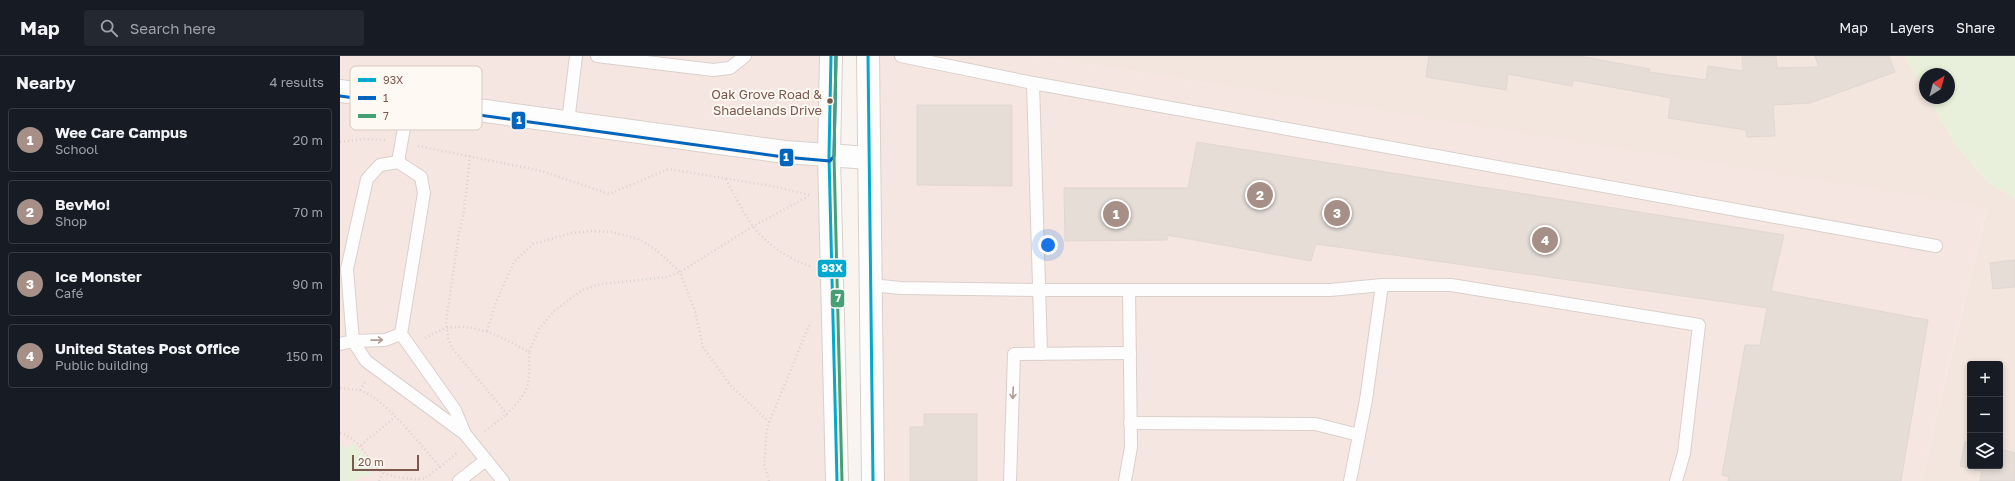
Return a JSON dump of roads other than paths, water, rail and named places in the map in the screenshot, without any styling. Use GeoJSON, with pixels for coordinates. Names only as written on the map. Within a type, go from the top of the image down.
{"type":"FeatureCollection","features":[{"type":"Feature","properties":{"kind":"main road"},"geometry":{"type":"LineString","coordinates":[[831,56],[829,156],[836,481]]}},
{"type":"Feature","properties":{"kind":"main road"},"geometry":{"type":"LineString","coordinates":[[868,56],[873,481]]}},
{"type":"Feature","properties":{"kind":"main road"},"geometry":{"type":"LineString","coordinates":[[340,91],[350,92]]}},
{"type":"Feature","properties":{"kind":"main road"},"geometry":{"type":"LineString","coordinates":[[482,110],[778,151],[870,158]]}},
{"type":"Feature","properties":{"kind":"lane"},"geometry":{"type":"LineString","coordinates":[[568,122],[576,56]]}},
{"type":"Feature","properties":{"kind":"lane"},"geometry":{"type":"LineString","coordinates":[[597,56],[713,70],[730,68],[745,56]]}},
{"type":"Feature","properties":{"kind":"lane"},"geometry":{"type":"LineString","coordinates":[[901,56],[1034,83],[1936,246]]}},
{"type":"Feature","properties":{"kind":"lane"},"geometry":{"type":"LineString","coordinates":[[1034,83],[1041,354]]}},
{"type":"Feature","properties":{"kind":"lane"},"geometry":{"type":"LineString","coordinates":[[398,162],[404,130]]}},
{"type":"Feature","properties":{"kind":"lane"},"geometry":{"type":"LineString","coordinates":[[465,434],[455,410],[401,334],[424,194],[421,177],[398,162],[380,165],[367,179],[347,269],[353,341],[366,361],[465,434],[503,481]]}},
{"type":"Feature","properties":{"kind":"lane"},"geometry":{"type":"LineString","coordinates":[[871,285],[901,288],[1040,290],[1330,290],[1382,285],[1451,285],[1699,325],[1684,453],[1676,481]]}},
{"type":"Feature","properties":{"kind":"lane"},"geometry":{"type":"LineString","coordinates":[[1350,481],[1366,400],[1382,285]]}},
{"type":"Feature","properties":{"kind":"lane"},"geometry":{"type":"LineString","coordinates":[[1125,481],[1131,447],[1129,290]]}},
{"type":"Feature","properties":{"kind":"lane"},"geometry":{"type":"LineString","coordinates":[[340,344],[353,341],[385,340],[401,334]]}},
{"type":"Feature","properties":{"kind":"lane"},"geometry":{"type":"LineString","coordinates":[[1010,481],[1014,354],[1130,353]]}},
{"type":"Feature","properties":{"kind":"lane"},"geometry":{"type":"LineString","coordinates":[[1130,423],[1315,424],[1359,435]]}},
{"type":"Feature","properties":{"kind":"lane"},"geometry":{"type":"LineString","coordinates":[[460,481],[486,460]]}},
{"type":"Feature","properties":{"kind":"place","name":"Oak Grove Road & Shadelands Drive"},"geometry":{"type":"Point","coordinates":[830,101]}},
{"type":"Feature","properties":{"kind":"place","name":"BevMo!"},"geometry":{"type":"Point","coordinates":[1260,195]}},
{"type":"Feature","properties":{"kind":"place","name":"Ice Monster"},"geometry":{"type":"Point","coordinates":[1337,213]}},
{"type":"Feature","properties":{"kind":"place","name":"Wee Care Campus"},"geometry":{"type":"Point","coordinates":[1116,214]}},
{"type":"Feature","properties":{"kind":"place","name":"United States Post Office"},"geometry":{"type":"Point","coordinates":[1545,240]}}]}
